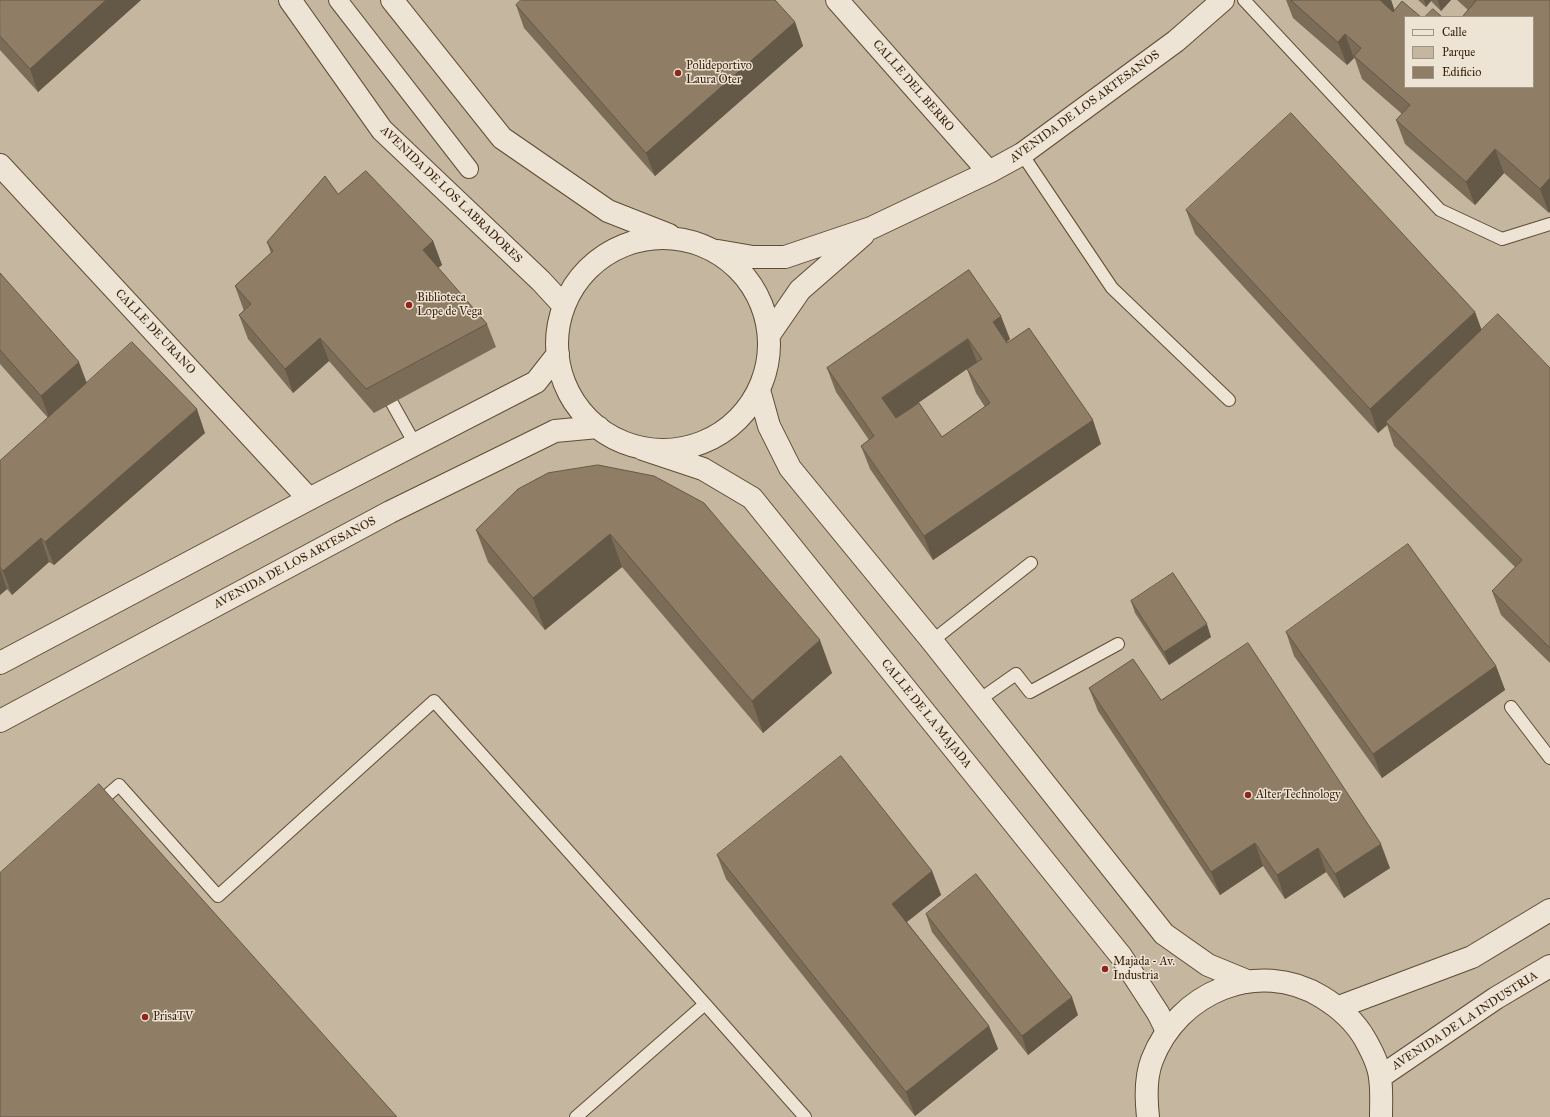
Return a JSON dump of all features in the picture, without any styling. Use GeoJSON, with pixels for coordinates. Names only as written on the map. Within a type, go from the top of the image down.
{"type":"FeatureCollection","features":[{"type":"Feature","properties":{"kind":"street","name":"AVENIDA DE LOS LABRADORES"},"geometry":{"type":"LineString","coordinates":[[290,0],[382,130],[542,281],[564,306]]}},
{"type":"Feature","properties":{"kind":"street"},"geometry":{"type":"LineString","coordinates":[[338,0],[469,169]]}},
{"type":"Feature","properties":{"kind":"street"},"geometry":{"type":"LineString","coordinates":[[392,0],[502,138],[608,211],[679,239],[713,250],[741,271],[760,301],[769,335],[768,363],[759,390],[740,419],[711,439],[678,449],[643,449]]}},
{"type":"Feature","properties":{"kind":"street","name":"CALLE DEL BERRO"},"geometry":{"type":"LineString","coordinates":[[837,0],[989,172]]}},
{"type":"Feature","properties":{"kind":"street","name":"AVENIDA DE LOS ARTESANOS"},"geometry":{"type":"LineString","coordinates":[[713,250],[753,257],[785,257],[871,228],[989,172],[1022,154],[1176,41],[1223,0]]}},
{"type":"Feature","properties":{"kind":"street","name":"CALLE DE URANO"},"geometry":{"type":"LineString","coordinates":[[0,165],[309,499]]}},
{"type":"Feature","properties":{"kind":"street","name":"AVENIDA DE LOS ARTESANOS"},"geometry":{"type":"LineString","coordinates":[[769,335],[800,290],[871,228]]}},
{"type":"Feature","properties":{"kind":"street","name":"CALLE DE LA MAJADA"},"geometry":{"type":"LineString","coordinates":[[679,239],[643,240],[610,252],[583,275],[564,306],[558,329],[558,354],[564,382],[578,407],[598,428],[619,440],[703,469],[752,498],[1121,956],[1158,1013],[1167,1030]]}},
{"type":"Feature","properties":{"kind":"street"},"geometry":{"type":"LineString","coordinates":[[0,663],[309,499],[536,382],[558,354]]}},
{"type":"Feature","properties":{"kind":"street"},"geometry":{"type":"LineString","coordinates":[[759,390],[769,426],[790,468],[932,641],[1164,934],[1208,965],[1247,981]]}},
{"type":"Feature","properties":{"kind":"street","name":"AVENIDA DE LOS ARTESANOS"},"geometry":{"type":"LineString","coordinates":[[0,721],[390,512],[554,431],[598,428]]}},
{"type":"Feature","properties":{"kind":"street"},"geometry":{"type":"LineString","coordinates":[[1339,1007],[1472,957],[1550,910]]}},
{"type":"Feature","properties":{"kind":"street","name":"AVENIDA DE LA INDUSTRIA"},"geometry":{"type":"LineString","coordinates":[[1380,1077],[1496,998],[1550,966]]}},
{"type":"Feature","properties":{"kind":"street"},"geometry":{"type":"LineString","coordinates":[[1148,1117],[1145,1095],[1151,1061],[1167,1030],[1188,1007],[1216,990],[1247,981],[1280,981],[1311,990],[1339,1007],[1358,1027],[1372,1051],[1380,1077],[1381,1117]]}},
{"type":"Feature","properties":{"kind":"lane"},"geometry":{"type":"LineString","coordinates":[[1244,0],[1440,210],[1502,239],[1550,224]]}},
{"type":"Feature","properties":{"kind":"lane"},"geometry":{"type":"LineString","coordinates":[[1022,154],[1112,288],[1229,400]]}},
{"type":"Feature","properties":{"kind":"lane"},"geometry":{"type":"LineString","coordinates":[[392,403],[415,444]]}},
{"type":"Feature","properties":{"kind":"lane"},"geometry":{"type":"LineString","coordinates":[[932,641],[1031,563]]}},
{"type":"Feature","properties":{"kind":"lane"},"geometry":{"type":"LineString","coordinates":[[979,700],[1016,674],[1030,692],[1118,644]]}},
{"type":"Feature","properties":{"kind":"lane"},"geometry":{"type":"LineString","coordinates":[[89,812],[119,785],[218,896],[434,701],[805,1117]]}},
{"type":"Feature","properties":{"kind":"lane"},"geometry":{"type":"LineString","coordinates":[[1511,707],[1550,758]]}},
{"type":"Feature","properties":{"kind":"lane"},"geometry":{"type":"LineString","coordinates":[[576,1117],[705,1004]]}},
{"type":"Feature","properties":{"kind":"green space"},"geometry":{"type":"Polygon","coordinates":[[[0,0],[1550,0],[1550,1117],[0,1117],[0,0]]]}},
{"type":"Feature","properties":{"kind":"building"},"geometry":{"type":"Polygon","coordinates":[[[0,0],[106,0],[30,69],[0,36],[0,0]]]}},
{"type":"Feature","properties":{"kind":"building"},"geometry":{"type":"Polygon","coordinates":[[[521,0],[775,0],[795,22],[646,153],[516,5],[521,0]]]}},
{"type":"Feature","properties":{"kind":"building"},"geometry":{"type":"Polygon","coordinates":[[[1291,0],[1380,0],[1393,12],[1402,1],[1420,16],[1404,16],[1404,88],[1534,88],[1534,16],[1463,16],[1476,1],[1475,0],[1550,0],[1550,178],[1540,189],[1495,149],[1466,182],[1396,120],[1410,105],[1354,56],[1361,48],[1345,34],[1338,42],[1291,0]]]}},
{"type":"Feature","properties":{"kind":"building"},"geometry":{"type":"Polygon","coordinates":[[[1433,9],[1441,16],[1426,16],[1433,9]]]}},
{"type":"Feature","properties":{"kind":"building"},"geometry":{"type":"Polygon","coordinates":[[[1291,113],[1475,312],[1370,409],[1186,210],[1291,113]]]}},
{"type":"Feature","properties":{"kind":"building"},"geometry":{"type":"Polygon","coordinates":[[[366,171],[433,241],[423,250],[487,324],[366,389],[320,338],[285,369],[239,315],[251,304],[235,286],[273,251],[267,242],[325,176],[338,194],[366,171]]]}},
{"type":"Feature","properties":{"kind":"building"},"geometry":{"type":"Polygon","coordinates":[[[969,270],[1001,316],[993,322],[1007,343],[1029,328],[1093,420],[924,536],[861,446],[874,436],[827,368],[969,270]],[[968,339],[882,398],[896,418],[919,403],[942,437],[990,403],[967,369],[982,359],[968,339]]]}},
{"type":"Feature","properties":{"kind":"building"},"geometry":{"type":"Polygon","coordinates":[[[0,273],[79,362],[41,396],[0,350],[0,273]]]}},
{"type":"Feature","properties":{"kind":"building"},"geometry":{"type":"Polygon","coordinates":[[[1498,314],[1550,368],[1550,648],[1492,591],[1522,560],[1386,422],[1498,314]]]}},
{"type":"Feature","properties":{"kind":"building"},"geometry":{"type":"Polygon","coordinates":[[[132,342],[197,409],[45,542],[41,538],[3,571],[0,567],[0,461],[132,342]]]}},
{"type":"Feature","properties":{"kind":"building"},"geometry":{"type":"Polygon","coordinates":[[[598,465],[654,476],[704,503],[820,640],[752,701],[610,534],[533,598],[476,530],[518,489],[548,473],[598,465]]]}},
{"type":"Feature","properties":{"kind":"building"},"geometry":{"type":"Polygon","coordinates":[[[1408,544],[1496,666],[1373,754],[1286,632],[1408,544]]]}},
{"type":"Feature","properties":{"kind":"building"},"geometry":{"type":"Polygon","coordinates":[[[1173,573],[1207,624],[1164,652],[1131,601],[1173,573]]]}},
{"type":"Feature","properties":{"kind":"building","name":"Alter Technology"},"geometry":{"type":"Polygon","coordinates":[[[1248,643],[1381,844],[1335,874],[1318,848],[1277,875],[1255,843],[1211,872],[1089,688],[1133,659],[1161,700],[1248,643]]]}},
{"type":"Feature","properties":{"kind":"building"},"geometry":{"type":"Polygon","coordinates":[[[841,756],[932,871],[892,904],[989,1026],[906,1092],[717,855],[841,756]]]}},
{"type":"Feature","properties":{"kind":"building","name":"PrisaTV"},"geometry":{"type":"Polygon","coordinates":[[[99,784],[397,1117],[0,1117],[0,873],[99,784]]]}},
{"type":"Feature","properties":{"kind":"building"},"geometry":{"type":"Polygon","coordinates":[[[976,874],[1072,997],[1022,1036],[926,914],[976,874]]]}},
{"type":"Feature","properties":{"kind":"place","name":"Polideportivo Laura Oter"},"geometry":{"type":"Point","coordinates":[678,73]}},
{"type":"Feature","properties":{"kind":"place","name":"Biblioteca Lope de Vega"},"geometry":{"type":"Point","coordinates":[409,305]}},
{"type":"Feature","properties":{"kind":"place","name":"Alter Technology"},"geometry":{"type":"Point","coordinates":[1248,795]}},
{"type":"Feature","properties":{"kind":"place","name":"Majada - Av. Industria"},"geometry":{"type":"Point","coordinates":[1105,969]}},
{"type":"Feature","properties":{"kind":"place","name":"PrisaTV"},"geometry":{"type":"Point","coordinates":[145,1017]}}]}
